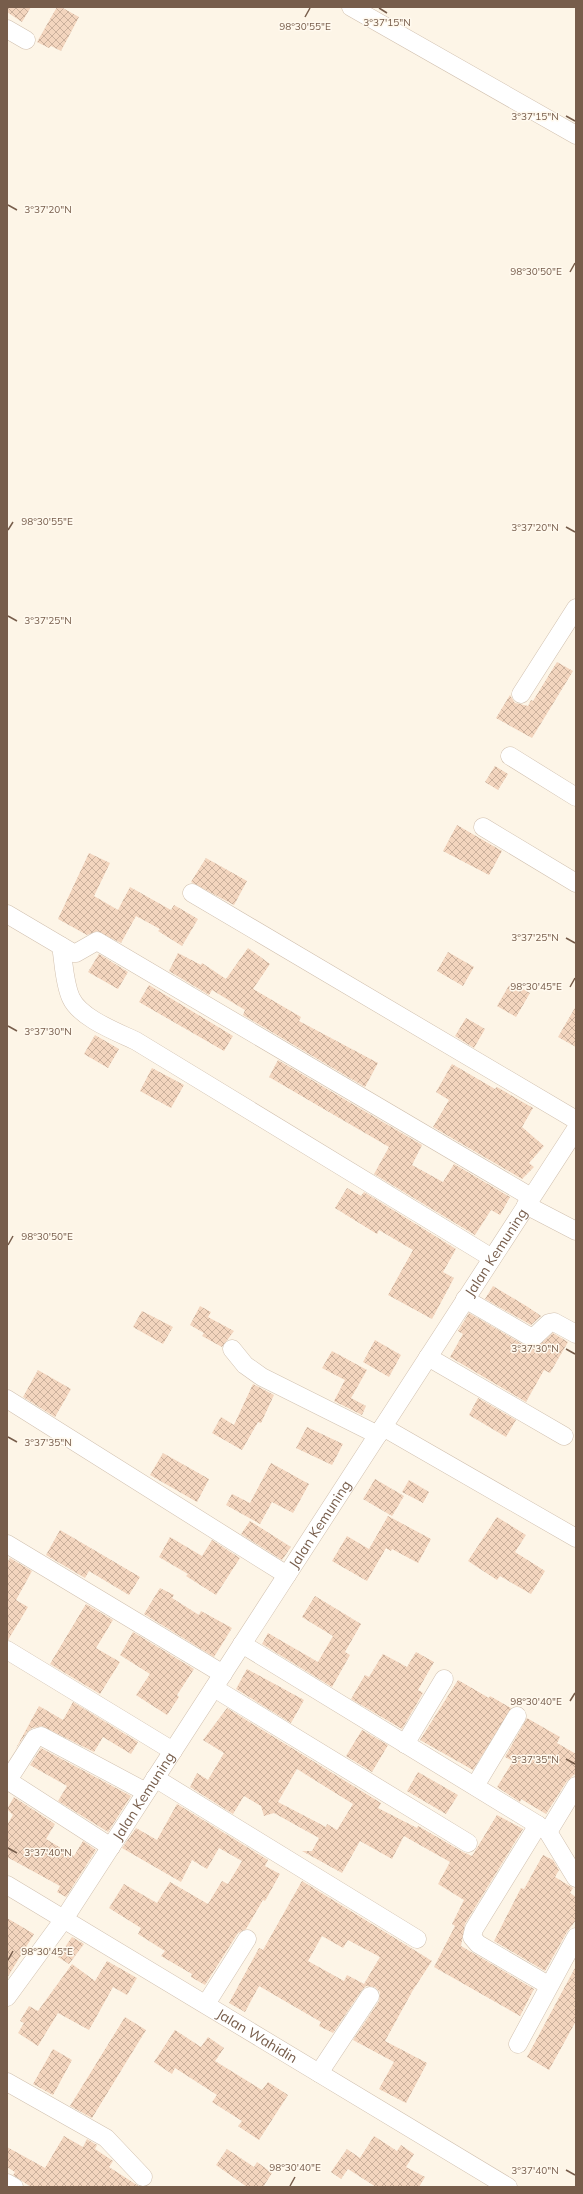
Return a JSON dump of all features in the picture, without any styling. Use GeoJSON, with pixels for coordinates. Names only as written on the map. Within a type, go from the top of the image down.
{"type":"FeatureCollection","features":[{"type":"Feature","properties":{"kind":"street"},"geometry":{"type":"LineString","coordinates":[[351,7],[576,135]]}},
{"type":"Feature","properties":{"kind":"street"},"geometry":{"type":"LineString","coordinates":[[7,29],[26,40]]}},
{"type":"Feature","properties":{"kind":"street"},"geometry":{"type":"LineString","coordinates":[[521,694],[576,608]]}},
{"type":"Feature","properties":{"kind":"street"},"geometry":{"type":"LineString","coordinates":[[510,756],[576,797]]}},
{"type":"Feature","properties":{"kind":"street"},"geometry":{"type":"LineString","coordinates":[[483,826],[576,883]]}},
{"type":"Feature","properties":{"kind":"street"},"geometry":{"type":"LineString","coordinates":[[192,892],[576,1120]]}},
{"type":"Feature","properties":{"kind":"street"},"geometry":{"type":"LineString","coordinates":[[7,914],[76,953],[97,941],[529,1201],[576,1231]]}},
{"type":"Feature","properties":{"kind":"street"},"geometry":{"type":"LineString","coordinates":[[62,946],[71,999],[85,1013],[136,1041],[492,1258]]}},
{"type":"Feature","properties":{"kind":"street","name":"Jalan Kemuning"},"geometry":{"type":"LineString","coordinates":[[7,1997],[64,1919],[576,1129]]}},
{"type":"Feature","properties":{"kind":"street"},"geometry":{"type":"LineString","coordinates":[[465,1299],[527,1335],[534,1337],[538,1335],[549,1323],[554,1322],[576,1334]]}},
{"type":"Feature","properties":{"kind":"street"},"geometry":{"type":"LineString","coordinates":[[232,1349],[245,1365],[262,1377],[380,1431],[576,1538]]}},
{"type":"Feature","properties":{"kind":"street"},"geometry":{"type":"LineString","coordinates":[[428,1357],[564,1436]]}},
{"type":"Feature","properties":{"kind":"street"},"geometry":{"type":"LineString","coordinates":[[7,1399],[287,1575]]}},
{"type":"Feature","properties":{"kind":"street"},"geometry":{"type":"LineString","coordinates":[[7,1544],[468,1843]]}},
{"type":"Feature","properties":{"kind":"street"},"geometry":{"type":"LineString","coordinates":[[242,1644],[543,1829],[576,1878]]}},
{"type":"Feature","properties":{"kind":"street"},"geometry":{"type":"LineString","coordinates":[[7,1650],[173,1751]]}},
{"type":"Feature","properties":{"kind":"street"},"geometry":{"type":"LineString","coordinates":[[405,1744],[444,1679]]}},
{"type":"Feature","properties":{"kind":"street"},"geometry":{"type":"LineString","coordinates":[[475,1786],[517,1716]]}},
{"type":"Feature","properties":{"kind":"street"},"geometry":{"type":"LineString","coordinates":[[111,1846],[7,1780],[36,1738],[41,1736],[151,1785],[417,1939]]}},
{"type":"Feature","properties":{"kind":"street"},"geometry":{"type":"LineString","coordinates":[[548,1985],[478,1944],[472,1936],[474,1929],[543,1829],[576,1786]]}},
{"type":"Feature","properties":{"kind":"street","name":"Jalan Wahidin"},"geometry":{"type":"LineString","coordinates":[[7,1885],[508,2187]]}},
{"type":"Feature","properties":{"kind":"street"},"geometry":{"type":"LineString","coordinates":[[518,2044],[548,1985],[576,1937]]}},
{"type":"Feature","properties":{"kind":"street"},"geometry":{"type":"LineString","coordinates":[[206,2004],[247,1939]]}},
{"type":"Feature","properties":{"kind":"street"},"geometry":{"type":"LineString","coordinates":[[319,2073],[370,1996]]}},
{"type":"Feature","properties":{"kind":"street"},"geometry":{"type":"LineString","coordinates":[[7,2082],[106,2138],[143,2177]]}},
{"type":"Feature","properties":{"kind":"street"},"geometry":{"type":"LineString","coordinates":[[7,2183],[14,2187]]}},
{"type":"Feature","properties":{"kind":"building"},"geometry":{"type":"Polygon","coordinates":[[[7,7],[31,7],[22,22],[7,12],[7,7]]]}},
{"type":"Feature","properties":{"kind":"building"},"geometry":{"type":"Polygon","coordinates":[[[57,7],[61,7],[79,17],[61,51],[51,46],[49,48],[37,42],[57,7]]]}},
{"type":"Feature","properties":{"kind":"building"},"geometry":{"type":"Polygon","coordinates":[[[557,662],[573,671],[532,738],[496,718],[510,695],[515,703],[528,706],[531,700],[533,701],[557,662]]]}},
{"type":"Feature","properties":{"kind":"building"},"geometry":{"type":"Polygon","coordinates":[[[495,766],[508,774],[498,790],[485,782],[495,766]]]}},
{"type":"Feature","properties":{"kind":"building"},"geometry":{"type":"Polygon","coordinates":[[[457,825],[502,851],[489,875],[443,851],[457,825]]]}},
{"type":"Feature","properties":{"kind":"building"},"geometry":{"type":"Polygon","coordinates":[[[89,853],[110,863],[94,896],[118,910],[130,887],[171,910],[174,905],[198,919],[182,946],[158,931],[160,929],[136,916],[121,943],[97,931],[87,935],[58,919],[89,853]]]}},
{"type":"Feature","properties":{"kind":"building"},"geometry":{"type":"Polygon","coordinates":[[[206,858],[247,881],[234,905],[191,882],[206,858]]]}},
{"type":"Feature","properties":{"kind":"building"},"geometry":{"type":"Polygon","coordinates":[[[248,948],[270,964],[253,989],[301,1017],[299,1021],[378,1063],[365,1087],[243,1015],[245,1010],[212,990],[209,995],[169,971],[178,953],[201,965],[202,963],[226,979],[248,948]]]}},
{"type":"Feature","properties":{"kind":"building"},"geometry":{"type":"Polygon","coordinates":[[[448,952],[474,967],[463,986],[437,971],[448,952]]]}},
{"type":"Feature","properties":{"kind":"building"},"geometry":{"type":"Polygon","coordinates":[[[99,954],[128,972],[118,989],[88,972],[99,954]]]}},
{"type":"Feature","properties":{"kind":"building"},"geometry":{"type":"Polygon","coordinates":[[[511,982],[530,993],[516,1017],[497,1006],[511,982]]]}},
{"type":"Feature","properties":{"kind":"building"},"geometry":{"type":"Polygon","coordinates":[[[149,985],[233,1036],[224,1051],[139,1002],[149,985]]]}},
{"type":"Feature","properties":{"kind":"building"},"geometry":{"type":"Polygon","coordinates":[[[576,1006],[576,1047],[558,1037],[576,1006]]]}},
{"type":"Feature","properties":{"kind":"building"},"geometry":{"type":"Polygon","coordinates":[[[466,1018],[485,1029],[474,1048],[455,1036],[466,1018]]]}},
{"type":"Feature","properties":{"kind":"building"},"geometry":{"type":"Polygon","coordinates":[[[95,1035],[119,1049],[108,1068],[84,1054],[95,1035]]]}},
{"type":"Feature","properties":{"kind":"building"},"geometry":{"type":"Polygon","coordinates":[[[278,1060],[422,1145],[412,1165],[443,1182],[454,1164],[510,1197],[500,1215],[491,1210],[475,1235],[374,1174],[389,1147],[269,1077],[278,1060]]]}},
{"type":"Feature","properties":{"kind":"building"},"geometry":{"type":"Polygon","coordinates":[[[452,1064],[495,1089],[497,1087],[533,1108],[522,1127],[544,1146],[529,1163],[534,1167],[522,1179],[433,1127],[449,1100],[436,1092],[452,1064]]]}},
{"type":"Feature","properties":{"kind":"building"},"geometry":{"type":"Polygon","coordinates":[[[152,1068],[184,1085],[171,1108],[140,1091],[152,1068]]]}},
{"type":"Feature","properties":{"kind":"building"},"geometry":{"type":"Polygon","coordinates":[[[347,1188],[361,1196],[364,1192],[456,1249],[443,1272],[454,1278],[432,1319],[388,1295],[413,1250],[379,1230],[377,1234],[335,1208],[347,1188]]]}},
{"type":"Feature","properties":{"kind":"building"},"geometry":{"type":"Polygon","coordinates":[[[493,1286],[541,1316],[531,1325],[485,1299],[493,1286]]]}},
{"type":"Feature","properties":{"kind":"building"},"geometry":{"type":"Polygon","coordinates":[[[200,1306],[211,1312],[208,1317],[234,1331],[222,1347],[202,1336],[204,1333],[190,1325],[200,1306]]]}},
{"type":"Feature","properties":{"kind":"building"},"geometry":{"type":"Polygon","coordinates":[[[142,1311],[173,1327],[163,1344],[133,1327],[142,1311]]]}},
{"type":"Feature","properties":{"kind":"building"},"geometry":{"type":"Polygon","coordinates":[[[469,1313],[524,1345],[537,1347],[553,1333],[568,1342],[550,1373],[544,1370],[526,1402],[450,1357],[463,1334],[458,1331],[469,1313]]]}},
{"type":"Feature","properties":{"kind":"building"},"geometry":{"type":"Polygon","coordinates":[[[375,1340],[401,1355],[389,1377],[363,1362],[375,1340]]]}},
{"type":"Feature","properties":{"kind":"building"},"geometry":{"type":"Polygon","coordinates":[[[332,1351],[367,1370],[351,1398],[366,1406],[362,1415],[334,1401],[345,1380],[322,1368],[332,1351]]]}},
{"type":"Feature","properties":{"kind":"building"},"geometry":{"type":"Polygon","coordinates":[[[38,1370],[71,1389],[55,1417],[23,1397],[38,1370]]]}},
{"type":"Feature","properties":{"kind":"building"},"geometry":{"type":"Polygon","coordinates":[[[253,1384],[274,1395],[261,1423],[258,1422],[242,1450],[212,1433],[221,1417],[234,1425],[253,1384]]]}},
{"type":"Feature","properties":{"kind":"building"},"geometry":{"type":"Polygon","coordinates":[[[478,1398],[516,1420],[506,1437],[469,1415],[478,1398]]]}},
{"type":"Feature","properties":{"kind":"building"},"geometry":{"type":"Polygon","coordinates":[[[307,1427],[343,1444],[332,1465],[296,1448],[307,1427]]]}},
{"type":"Feature","properties":{"kind":"building"},"geometry":{"type":"Polygon","coordinates":[[[163,1453],[209,1479],[197,1502],[150,1475],[163,1453]]]}},
{"type":"Feature","properties":{"kind":"building"},"geometry":{"type":"Polygon","coordinates":[[[271,1463],[309,1484],[293,1513],[272,1502],[260,1524],[226,1505],[232,1494],[250,1503],[271,1463]]]}},
{"type":"Feature","properties":{"kind":"building"},"geometry":{"type":"Polygon","coordinates":[[[375,1479],[404,1496],[392,1516],[363,1499],[375,1479]]]}},
{"type":"Feature","properties":{"kind":"building"},"geometry":{"type":"Polygon","coordinates":[[[409,1480],[429,1492],[423,1503],[402,1492],[409,1480]]]}},
{"type":"Feature","properties":{"kind":"building"},"geometry":{"type":"Polygon","coordinates":[[[388,1516],[431,1539],[418,1563],[392,1549],[391,1551],[386,1548],[367,1581],[332,1561],[347,1536],[369,1549],[388,1516]]]}},
{"type":"Feature","properties":{"kind":"building"},"geometry":{"type":"Polygon","coordinates":[[[497,1517],[526,1535],[515,1552],[545,1571],[531,1594],[500,1576],[497,1580],[468,1561],[497,1517]]]}},
{"type":"Feature","properties":{"kind":"building"},"geometry":{"type":"Polygon","coordinates":[[[250,1521],[291,1547],[282,1560],[241,1534],[250,1521]]]}},
{"type":"Feature","properties":{"kind":"building"},"geometry":{"type":"Polygon","coordinates":[[[60,1530],[140,1577],[129,1595],[89,1571],[85,1578],[46,1555],[60,1530]]]}},
{"type":"Feature","properties":{"kind":"building"},"geometry":{"type":"Polygon","coordinates":[[[170,1537],[202,1556],[212,1540],[240,1558],[216,1595],[186,1576],[188,1574],[159,1557],[170,1537]]]}},
{"type":"Feature","properties":{"kind":"building"},"geometry":{"type":"Polygon","coordinates":[[[10,1558],[32,1571],[16,1600],[28,1607],[8,1640],[7,1563],[10,1558]]]}},
{"type":"Feature","properties":{"kind":"building"},"geometry":{"type":"Polygon","coordinates":[[[160,1588],[174,1595],[172,1598],[199,1615],[201,1611],[232,1628],[214,1657],[144,1614],[160,1588]]]}},
{"type":"Feature","properties":{"kind":"building"},"geometry":{"type":"Polygon","coordinates":[[[315,1596],[361,1624],[345,1652],[350,1655],[332,1687],[262,1644],[268,1633],[318,1662],[333,1636],[302,1617],[315,1596]]]}},
{"type":"Feature","properties":{"kind":"building"},"geometry":{"type":"Polygon","coordinates":[[[86,1604],[113,1620],[96,1648],[120,1662],[100,1694],[50,1664],[86,1604]]]}},
{"type":"Feature","properties":{"kind":"building"},"geometry":{"type":"Polygon","coordinates":[[[133,1632],[194,1669],[177,1695],[179,1697],[167,1715],[136,1695],[150,1674],[120,1655],[133,1632]]]}},
{"type":"Feature","properties":{"kind":"building"},"geometry":{"type":"Polygon","coordinates":[[[416,1652],[434,1662],[418,1690],[423,1693],[402,1729],[351,1699],[365,1675],[369,1677],[383,1654],[407,1667],[416,1652]]]}},
{"type":"Feature","properties":{"kind":"building"},"geometry":{"type":"Polygon","coordinates":[[[247,1669],[304,1700],[291,1723],[236,1689],[247,1669]]]}},
{"type":"Feature","properties":{"kind":"building"},"geometry":{"type":"Polygon","coordinates":[[[458,1680],[489,1698],[490,1696],[511,1708],[473,1770],[420,1740],[458,1680]]]}},
{"type":"Feature","properties":{"kind":"building"},"geometry":{"type":"Polygon","coordinates":[[[73,1702],[138,1742],[131,1754],[103,1737],[94,1752],[42,1726],[32,1728],[27,1732],[15,1750],[39,1706],[63,1720],[73,1702]]]}},
{"type":"Feature","properties":{"kind":"building"},"geometry":{"type":"Polygon","coordinates":[[[227,1708],[381,1803],[378,1808],[417,1828],[418,1826],[472,1856],[497,1815],[523,1829],[465,1924],[461,1946],[534,1989],[520,2016],[434,1967],[455,1926],[452,1924],[464,1900],[438,1884],[450,1862],[404,1836],[392,1859],[360,1841],[342,1873],[302,1851],[312,1851],[319,1838],[274,1813],[264,1816],[261,1806],[244,1796],[233,1814],[190,1787],[197,1773],[208,1780],[224,1753],[203,1740],[227,1708]],[[297,1769],[278,1802],[326,1827],[327,1824],[337,1830],[353,1804],[297,1769]]]}},
{"type":"Feature","properties":{"kind":"building"},"geometry":{"type":"Polygon","coordinates":[[[527,1718],[560,1737],[557,1743],[576,1754],[576,1773],[567,1781],[546,1814],[521,1799],[520,1802],[497,1787],[513,1761],[505,1757],[527,1718]]]}},
{"type":"Feature","properties":{"kind":"building"},"geometry":{"type":"Polygon","coordinates":[[[362,1730],[388,1745],[372,1772],[346,1756],[362,1730]]]}},
{"type":"Feature","properties":{"kind":"building"},"geometry":{"type":"Polygon","coordinates":[[[41,1748],[131,1796],[108,1832],[58,1801],[67,1786],[30,1765],[41,1748]]]}},
{"type":"Feature","properties":{"kind":"building"},"geometry":{"type":"Polygon","coordinates":[[[418,1772],[458,1795],[446,1814],[407,1791],[418,1772]]]}},
{"type":"Feature","properties":{"kind":"building"},"geometry":{"type":"Polygon","coordinates":[[[14,1797],[55,1824],[46,1839],[74,1856],[83,1841],[96,1850],[66,1897],[57,1892],[60,1886],[7,1857],[7,1825],[13,1815],[7,1809],[14,1797]]]}},
{"type":"Feature","properties":{"kind":"building"},"geometry":{"type":"Polygon","coordinates":[[[177,1804],[268,1860],[265,1866],[280,1874],[265,1901],[263,1900],[246,1929],[238,1933],[205,1985],[191,1977],[192,1974],[161,1956],[165,1951],[138,1934],[141,1928],[109,1908],[124,1884],[157,1903],[170,1882],[208,1904],[222,1881],[228,1884],[242,1861],[219,1848],[207,1869],[192,1860],[181,1882],[122,1848],[136,1828],[157,1840],[177,1804]]]}},
{"type":"Feature","properties":{"kind":"building"},"geometry":{"type":"Polygon","coordinates":[[[543,1855],[553,1860],[559,1870],[555,1877],[573,1888],[570,1893],[576,1897],[576,1920],[567,1932],[545,1971],[494,1941],[521,1888],[524,1889],[543,1855]]]}},
{"type":"Feature","properties":{"kind":"building"},"geometry":{"type":"Polygon","coordinates":[[[302,1881],[432,1961],[413,1990],[385,2041],[427,2063],[406,2103],[379,2089],[394,2062],[353,2040],[379,2001],[380,1992],[375,1987],[366,1986],[362,1990],[333,2033],[319,2026],[321,2022],[259,1986],[245,2012],[229,2003],[259,1948],[263,1950],[302,1881]],[[322,1936],[308,1961],[344,1981],[347,1975],[364,1984],[380,1957],[348,1940],[343,1948],[322,1936]]]}},
{"type":"Feature","properties":{"kind":"building"},"geometry":{"type":"Polygon","coordinates":[[[7,1918],[34,1934],[7,1978],[7,1918]]]}},
{"type":"Feature","properties":{"kind":"building"},"geometry":{"type":"Polygon","coordinates":[[[72,1937],[84,1944],[69,1964],[58,1957],[72,1937]]]}},
{"type":"Feature","properties":{"kind":"building"},"geometry":{"type":"Polygon","coordinates":[[[107,1961],[137,1978],[127,1995],[113,1987],[89,2030],[58,2013],[38,2046],[18,2033],[24,2023],[20,2021],[29,2006],[38,2011],[72,1964],[95,1981],[107,1961]]]}},
{"type":"Feature","properties":{"kind":"building"},"geometry":{"type":"Polygon","coordinates":[[[576,1966],[576,2021],[549,2070],[527,2057],[576,1966]]]}},
{"type":"Feature","properties":{"kind":"building"},"geometry":{"type":"Polygon","coordinates":[[[125,2017],[146,2030],[92,2118],[70,2106],[125,2017]]]}},
{"type":"Feature","properties":{"kind":"building"},"geometry":{"type":"Polygon","coordinates":[[[175,2030],[201,2047],[208,2037],[224,2048],[215,2061],[262,2090],[268,2082],[288,2095],[259,2140],[238,2126],[242,2121],[212,2102],[217,2095],[175,2068],[172,2074],[154,2062],[175,2030]]]}},
{"type":"Feature","properties":{"kind":"building"},"geometry":{"type":"Polygon","coordinates":[[[53,2049],[72,2060],[53,2095],[33,2084],[53,2049]]]}},
{"type":"Feature","properties":{"kind":"building"},"geometry":{"type":"Polygon","coordinates":[[[64,2136],[83,2147],[87,2139],[97,2145],[95,2149],[113,2161],[109,2167],[140,2187],[31,2187],[13,2175],[15,2172],[7,2167],[7,2147],[45,2168],[64,2136]]]}},
{"type":"Feature","properties":{"kind":"building"},"geometry":{"type":"Polygon","coordinates":[[[374,2136],[397,2151],[401,2145],[414,2154],[406,2167],[425,2177],[419,2187],[376,2187],[348,2169],[341,2179],[331,2172],[347,2149],[360,2158],[374,2136]]]}},
{"type":"Feature","properties":{"kind":"building"},"geometry":{"type":"Polygon","coordinates":[[[227,2149],[254,2167],[257,2162],[272,2173],[263,2187],[247,2187],[216,2165],[227,2149]]]}}]}
